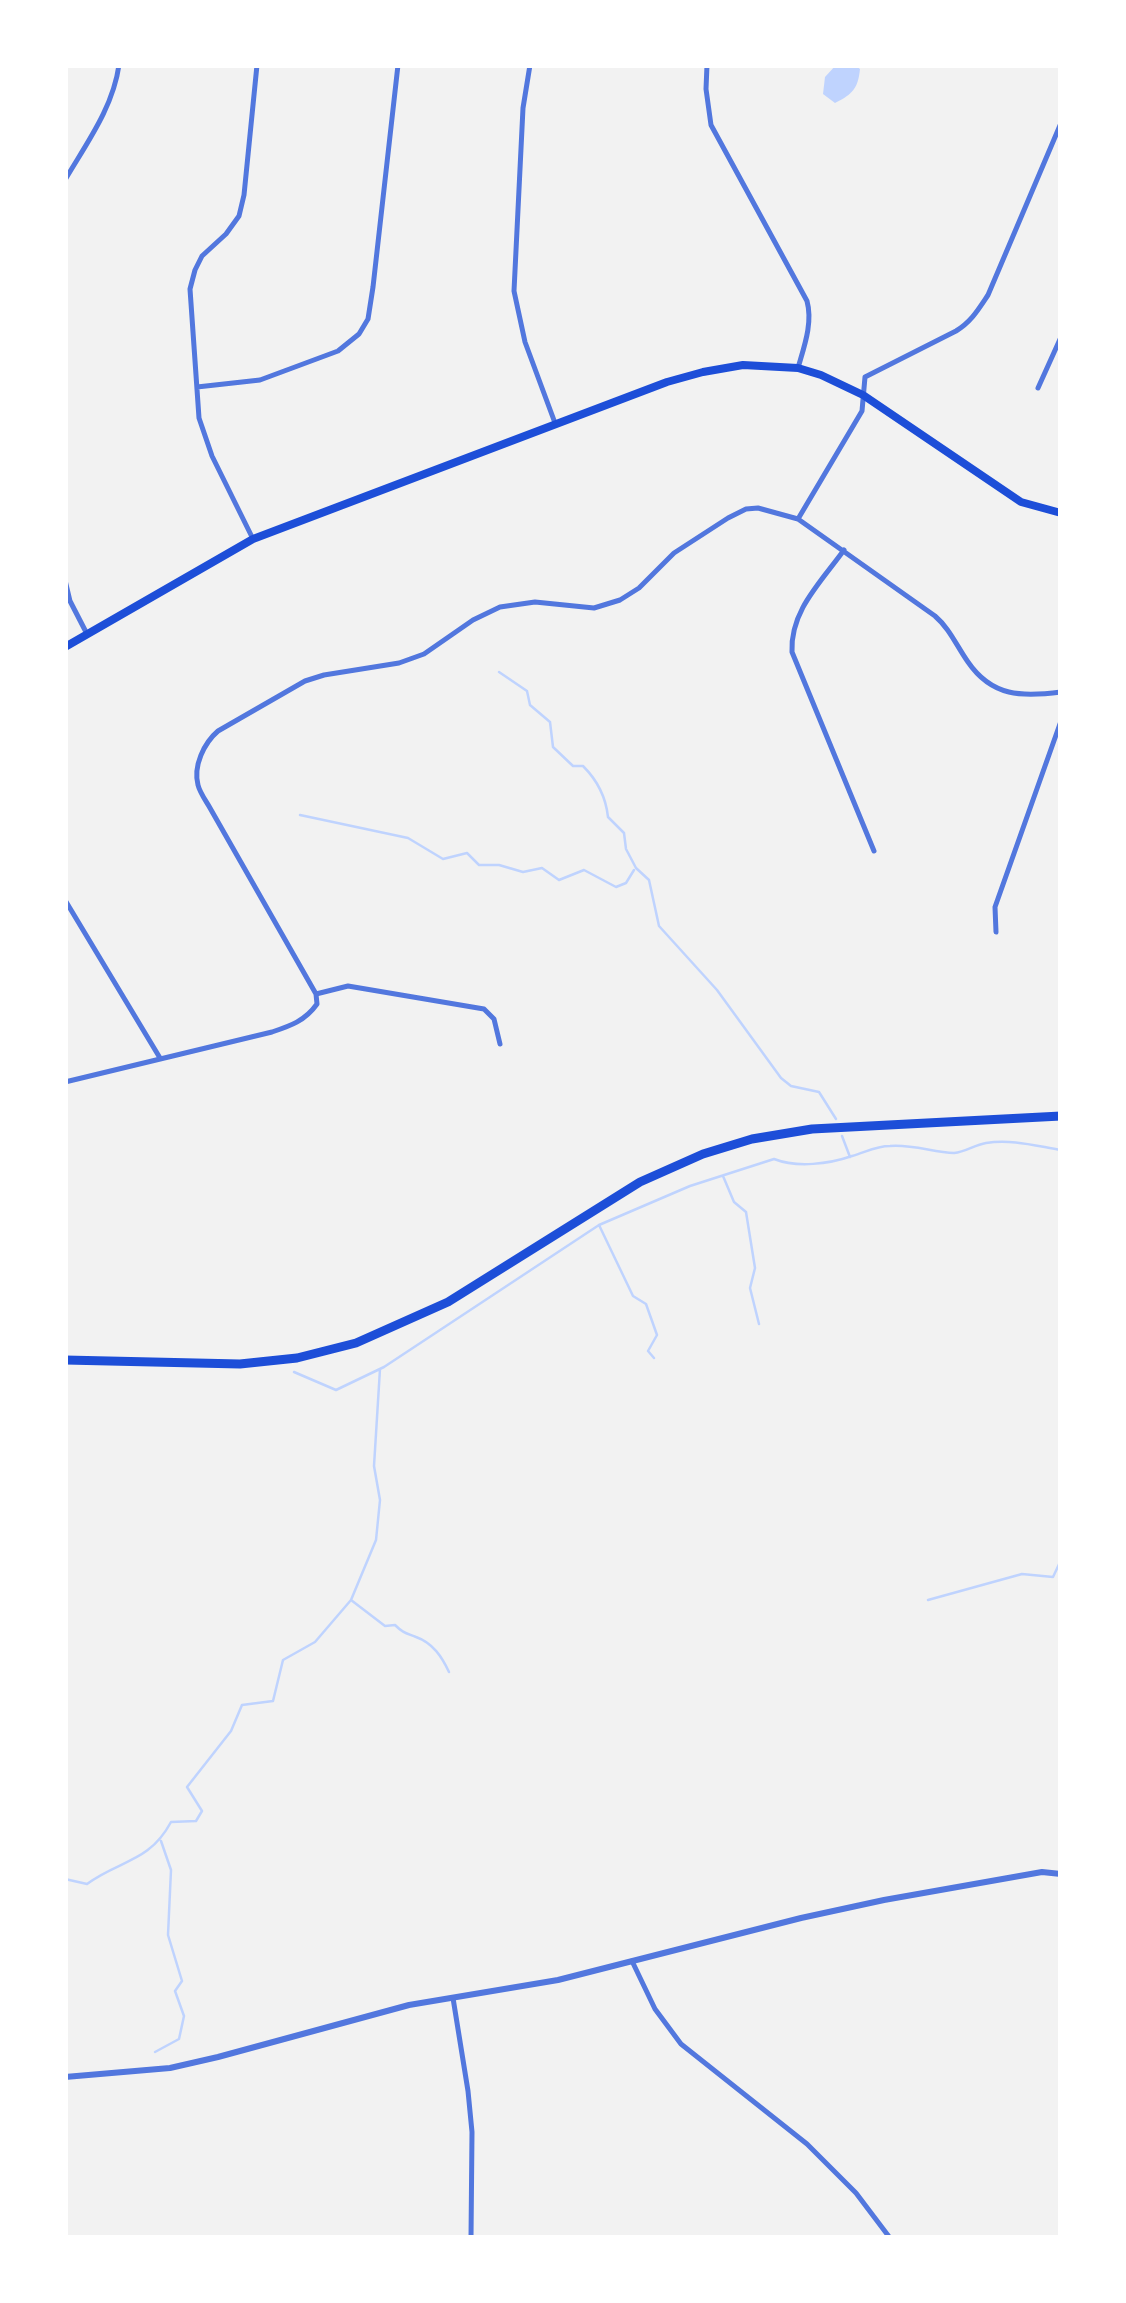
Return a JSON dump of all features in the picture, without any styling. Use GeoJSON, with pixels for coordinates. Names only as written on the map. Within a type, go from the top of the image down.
{"type":"FeatureCollection","features":[{"type":"Feature","properties":{"kind":"main road"},"geometry":{"type":"LineString","coordinates":[[65,648],[253,538],[667,382],[743,365],[798,368],[821,375],[863,395],[1021,502],[1061,513]]}},
{"type":"Feature","properties":{"kind":"main road"},"geometry":{"type":"LineString","coordinates":[[65,1360],[240,1364],[297,1358],[356,1343],[448,1302],[640,1182],[703,1154],[752,1139],[812,1129],[1061,1116]]}},
{"type":"Feature","properties":{"kind":"street"},"geometry":{"type":"LineString","coordinates":[[65,180],[103,115],[116,87],[119,65]]}},
{"type":"Feature","properties":{"kind":"street"},"geometry":{"type":"LineString","coordinates":[[253,538],[204,437],[199,418],[190,289],[202,256],[239,216],[257,65]]}},
{"type":"Feature","properties":{"kind":"street"},"geometry":{"type":"LineString","coordinates":[[197,387],[260,380],[338,350],[358,334],[368,319],[398,65]]}},
{"type":"Feature","properties":{"kind":"street"},"geometry":{"type":"LineString","coordinates":[[530,65],[522,108],[514,292],[525,342],[555,424]]}},
{"type":"Feature","properties":{"kind":"street"},"geometry":{"type":"LineString","coordinates":[[707,65],[712,125],[807,300],[808,329],[798,368]]}},
{"type":"Feature","properties":{"kind":"street"},"geometry":{"type":"LineString","coordinates":[[798,519],[862,411],[866,377],[944,338],[976,314],[988,295],[1061,124]]}},
{"type":"Feature","properties":{"kind":"street"},"geometry":{"type":"LineString","coordinates":[[1038,388],[1061,336]]}},
{"type":"Feature","properties":{"kind":"street"},"geometry":{"type":"LineString","coordinates":[[65,1082],[272,1032],[298,1023],[317,1004],[316,994],[198,785],[198,761],[218,731],[305,682],[324,675],[400,663],[424,654],[472,620],[500,607],[535,602],[594,608],[620,600],[639,588],[674,553],[746,509],[758,508],[798,519],[844,550],[943,624],[967,661],[991,685],[1007,693],[1028,696],[1061,692]]}},
{"type":"Feature","properties":{"kind":"street"},"geometry":{"type":"LineString","coordinates":[[844,550],[800,609],[793,630],[792,652],[874,852]]}},
{"type":"Feature","properties":{"kind":"street"},"geometry":{"type":"LineString","coordinates":[[65,580],[86,634]]}},
{"type":"Feature","properties":{"kind":"street"},"geometry":{"type":"LineString","coordinates":[[996,932],[995,907],[1061,722]]}},
{"type":"Feature","properties":{"kind":"street"},"geometry":{"type":"LineString","coordinates":[[65,900],[160,1058]]}},
{"type":"Feature","properties":{"kind":"street"},"geometry":{"type":"LineString","coordinates":[[316,994],[348,986],[475,1006],[494,1019],[500,1044]]}},
{"type":"Feature","properties":{"kind":"street"},"geometry":{"type":"LineString","coordinates":[[65,2077],[170,2068],[409,2004],[558,1980],[801,1918],[1042,1872],[1061,1874]]}},
{"type":"Feature","properties":{"kind":"street"},"geometry":{"type":"LineString","coordinates":[[632,1962],[655,2009],[681,2044],[807,2144],[856,2193],[890,2238]]}},
{"type":"Feature","properties":{"kind":"street"},"geometry":{"type":"LineString","coordinates":[[453,1998],[470,2118],[471,2238]]}},
{"type":"Feature","properties":{"kind":"water"},"geometry":{"type":"Polygon","coordinates":[[[836,65],[855,65],[860,69],[854,90],[835,103],[823,94],[825,77],[836,65]]]}},
{"type":"Feature","properties":{"kind":"waterway"},"geometry":{"type":"LineString","coordinates":[[499,672],[527,691],[530,705],[550,722],[553,747],[573,766],[583,766],[597,783],[608,817],[624,833],[626,849],[636,868],[649,880],[659,926],[717,990],[781,1078],[791,1086],[819,1092],[836,1119]]}},
{"type":"Feature","properties":{"kind":"waterway"},"geometry":{"type":"LineString","coordinates":[[300,815],[408,838],[443,859],[467,853],[479,865],[499,865],[523,872],[542,868],[559,880],[584,870],[616,887],[626,883],[634,870]]}},
{"type":"Feature","properties":{"kind":"waterway"},"geometry":{"type":"LineString","coordinates":[[842,1136],[850,1157]]}},
{"type":"Feature","properties":{"kind":"waterway"},"geometry":{"type":"LineString","coordinates":[[294,1372],[336,1390],[384,1367],[599,1225],[690,1186],[774,1159],[813,1164],[885,1146],[954,1153],[996,1142],[1061,1150]]}},
{"type":"Feature","properties":{"kind":"waterway"},"geometry":{"type":"LineString","coordinates":[[723,1176],[734,1202],[746,1212],[755,1268],[750,1288],[759,1324]]}},
{"type":"Feature","properties":{"kind":"waterway"},"geometry":{"type":"LineString","coordinates":[[599,1225],[633,1296],[646,1304],[657,1335],[648,1351],[654,1358]]}},
{"type":"Feature","properties":{"kind":"waterway"},"geometry":{"type":"LineString","coordinates":[[65,1879],[87,1884],[153,1846],[171,1822],[196,1821],[202,1811],[187,1787],[231,1731],[242,1705],[273,1701],[283,1660],[315,1642],[351,1600],[376,1540],[380,1500],[374,1466],[380,1369]]}},
{"type":"Feature","properties":{"kind":"waterway"},"geometry":{"type":"LineString","coordinates":[[928,1600],[1022,1574],[1053,1577],[1061,1560]]}},
{"type":"Feature","properties":{"kind":"waterway"},"geometry":{"type":"LineString","coordinates":[[351,1600],[385,1626],[395,1625],[427,1643],[449,1672]]}},
{"type":"Feature","properties":{"kind":"waterway"},"geometry":{"type":"LineString","coordinates":[[155,2052],[179,2039],[184,2016],[175,1991],[182,1981],[168,1935],[171,1870],[161,1841]]}}]}
